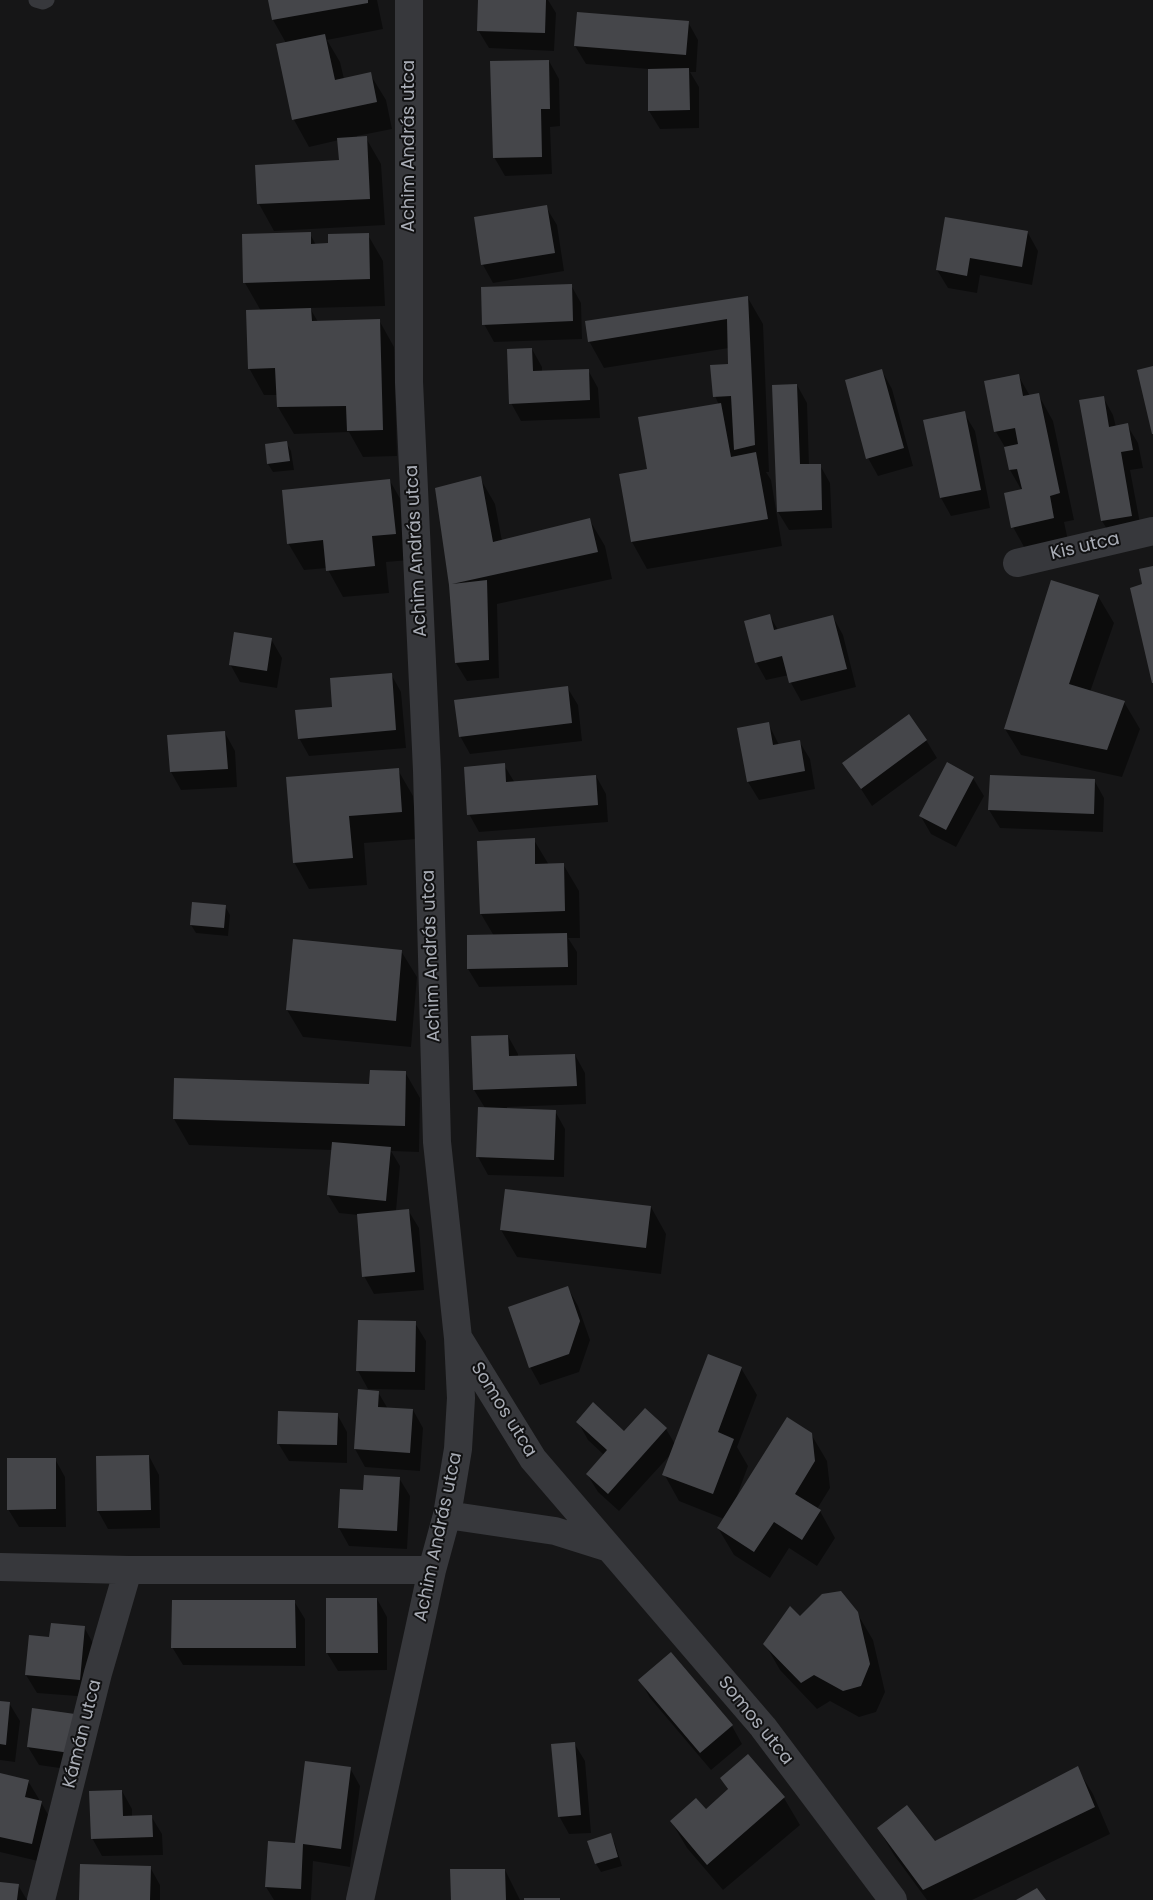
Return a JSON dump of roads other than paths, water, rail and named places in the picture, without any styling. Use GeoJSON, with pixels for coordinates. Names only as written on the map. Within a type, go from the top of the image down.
{"type":"FeatureCollection","features":[{"type":"Feature","properties":{"kind":"street","name":"Achim András utca"},"geometry":{"type":"LineString","coordinates":[[360,1900],[432,1570],[447,1515],[458,1449],[461,1398],[458,1338],[437,1142],[427,770],[409,382],[409,0]]}},
{"type":"Feature","properties":{"kind":"street","name":"Kis utca"},"geometry":{"type":"LineString","coordinates":[[1017,563],[1153,531]]}},
{"type":"Feature","properties":{"kind":"street","name":"Somos utca"},"geometry":{"type":"LineString","coordinates":[[458,1338],[534,1459],[762,1727],[893,1900]]}},
{"type":"Feature","properties":{"kind":"street"},"geometry":{"type":"LineString","coordinates":[[447,1515],[555,1531],[610,1548]]}},
{"type":"Feature","properties":{"kind":"street"},"geometry":{"type":"LineString","coordinates":[[0,1567],[128,1570],[432,1570]]}},
{"type":"Feature","properties":{"kind":"street","name":"Kámán utca"},"geometry":{"type":"LineString","coordinates":[[41,1900],[98,1673],[128,1570]]}},
{"type":"Feature","properties":{"kind":"lane"},"geometry":{"type":"LineString","coordinates":[[36,0],[43,2],[47,0]]}}]}
